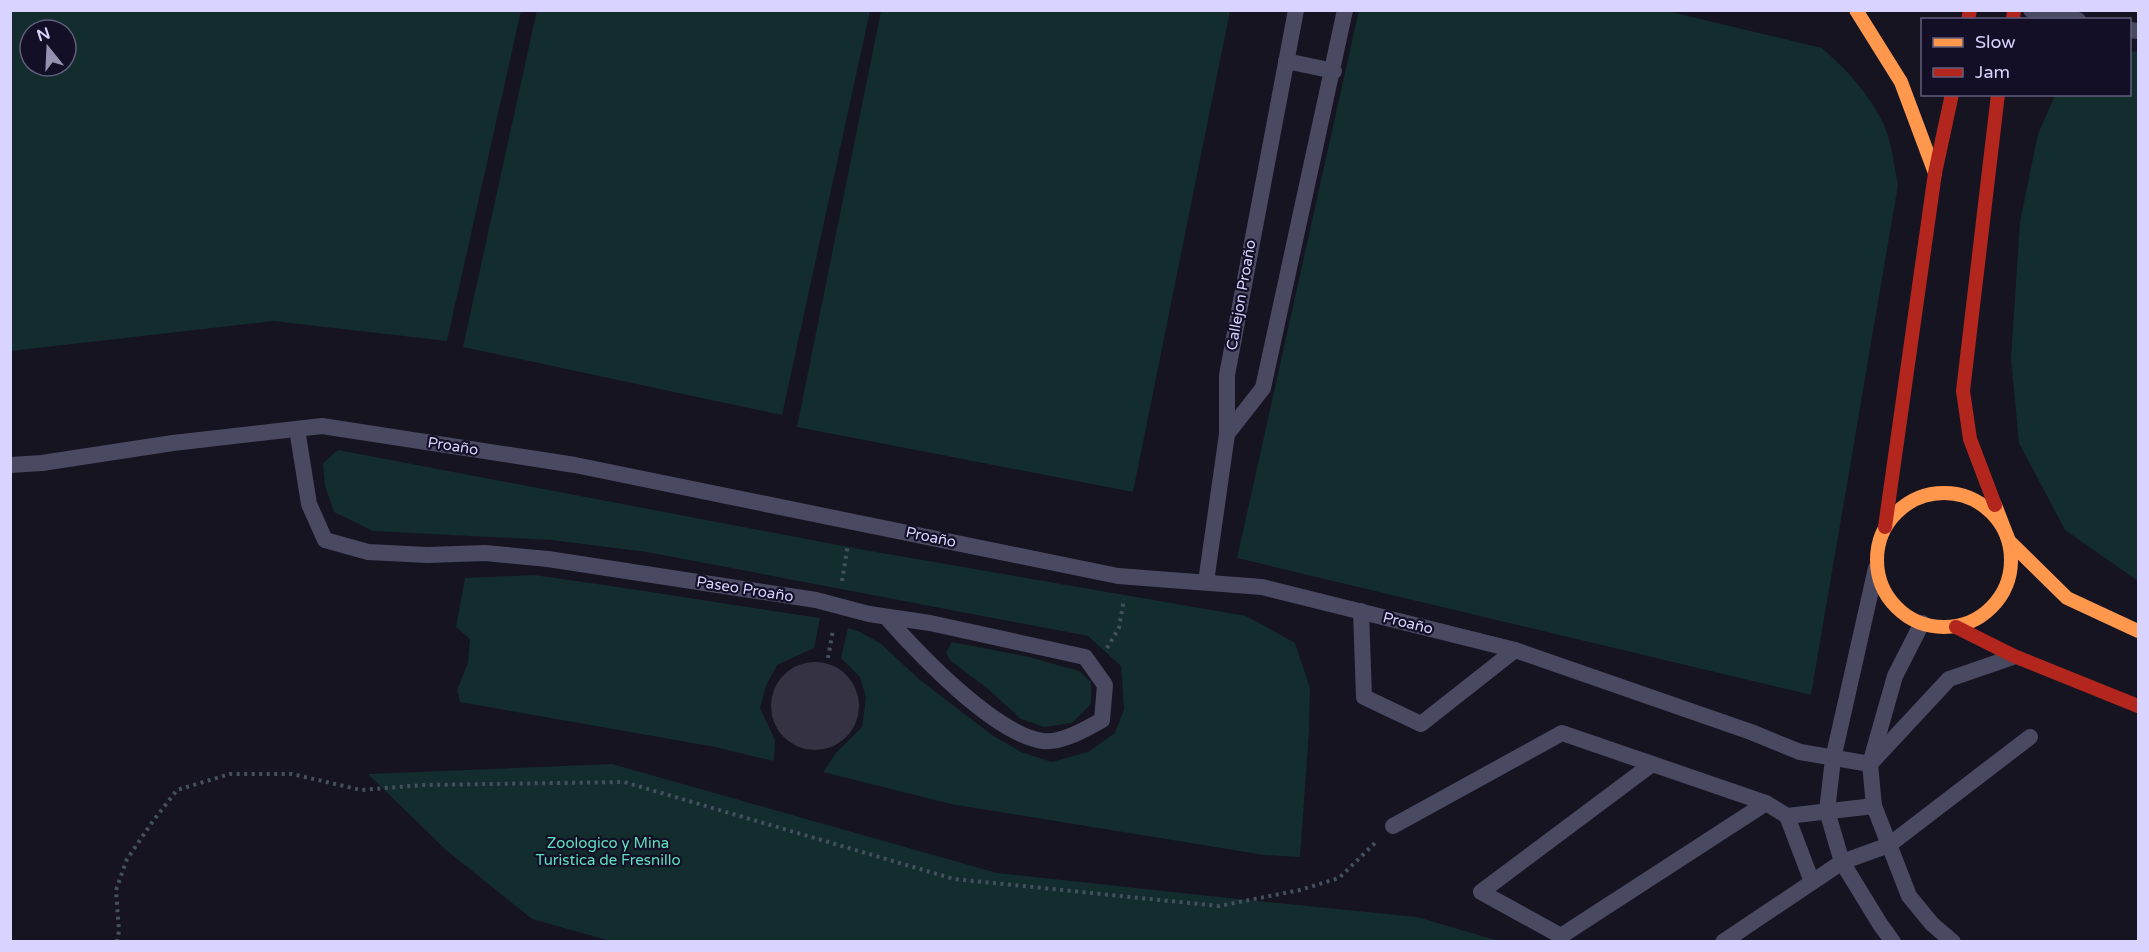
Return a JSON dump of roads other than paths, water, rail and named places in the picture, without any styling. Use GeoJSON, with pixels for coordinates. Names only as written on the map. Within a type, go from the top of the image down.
{"type":"FeatureCollection","features":[{"type":"Feature","properties":{"kind":"main road"},"geometry":{"type":"LineString","coordinates":[[1856,10],[1901,82],[1935,173]]}},
{"type":"Feature","properties":{"kind":"main road"},"geometry":{"type":"LineString","coordinates":[[1952,96],[1935,173],[1885,527],[1877,547],[1876,568],[1882,588],[1893,606],[1911,620],[1933,627],[1956,627],[1977,619],[1995,605],[2007,585],[2012,563],[2009,541],[1970,439],[1963,390],[2001,97]]}},
{"type":"Feature","properties":{"kind":"main road"},"geometry":{"type":"LineString","coordinates":[[1885,527],[1898,510],[1917,498],[1939,493],[1962,495],[1983,504],[1999,520],[2009,541],[2067,598],[2139,631]]}},
{"type":"Feature","properties":{"kind":"main road"},"geometry":{"type":"LineString","coordinates":[[1956,627],[2014,656],[2139,706]]}},
{"type":"Feature","properties":{"kind":"lane","name":"Callejon Proaño"},"geometry":{"type":"LineString","coordinates":[[1206,582],[1227,434],[1227,375],[1296,10]]}},
{"type":"Feature","properties":{"kind":"lane"},"geometry":{"type":"LineString","coordinates":[[1227,434],[1263,388],[1334,71],[1345,10]]}},
{"type":"Feature","properties":{"kind":"lane"},"geometry":{"type":"LineString","coordinates":[[2031,10],[2069,18]]}},
{"type":"Feature","properties":{"kind":"lane"},"geometry":{"type":"LineString","coordinates":[[1286,61],[1334,71]]}},
{"type":"Feature","properties":{"kind":"lane","name":"Proaño"},"geometry":{"type":"LineString","coordinates":[[10,465],[42,463],[173,443],[322,426],[575,465],[1128,577],[1262,587],[1515,650],[1740,728],[1800,752],[1870,764]]}},
{"type":"Feature","properties":{"kind":"lane","name":"Paseo Proaño"},"geometry":{"type":"LineString","coordinates":[[297,429],[309,504],[325,540],[368,552],[427,555],[485,553],[548,559],[762,591],[816,600],[869,614],[886,616],[930,623],[1085,657],[1106,685],[1102,720],[1076,735],[1044,741],[1014,731],[990,715],[921,657],[886,616]]}},
{"type":"Feature","properties":{"kind":"lane"},"geometry":{"type":"LineString","coordinates":[[1876,568],[1833,759],[1827,810],[1842,862],[1893,942]]}},
{"type":"Feature","properties":{"kind":"lane"},"geometry":{"type":"LineString","coordinates":[[1361,611],[1364,698],[1421,724],[1515,650]]}},
{"type":"Feature","properties":{"kind":"lane"},"geometry":{"type":"LineString","coordinates":[[1922,623],[1895,676],[1870,764],[1874,807],[1910,896],[1932,924],[1953,942]]}},
{"type":"Feature","properties":{"kind":"lane"},"geometry":{"type":"LineString","coordinates":[[1870,764],[1950,680],[2014,656]]}},
{"type":"Feature","properties":{"kind":"lane"},"geometry":{"type":"LineString","coordinates":[[1393,826],[1562,734],[1766,802],[1787,816],[1812,882]]}},
{"type":"Feature","properties":{"kind":"lane"},"geometry":{"type":"LineString","coordinates":[[1723,942],[1842,862],[1889,845],[2030,737]]}},
{"type":"Feature","properties":{"kind":"lane"},"geometry":{"type":"LineString","coordinates":[[1652,764],[1481,892],[1561,936],[1766,802]]}},
{"type":"Feature","properties":{"kind":"lane"},"geometry":{"type":"LineString","coordinates":[[1787,816],[1827,810],[1874,807]]}},
{"type":"Feature","properties":{"kind":"park label","name":"Zoologico y Mina Turistica de Fresnillo"},"geometry":{"type":"Point","coordinates":[608,852]}}]}
